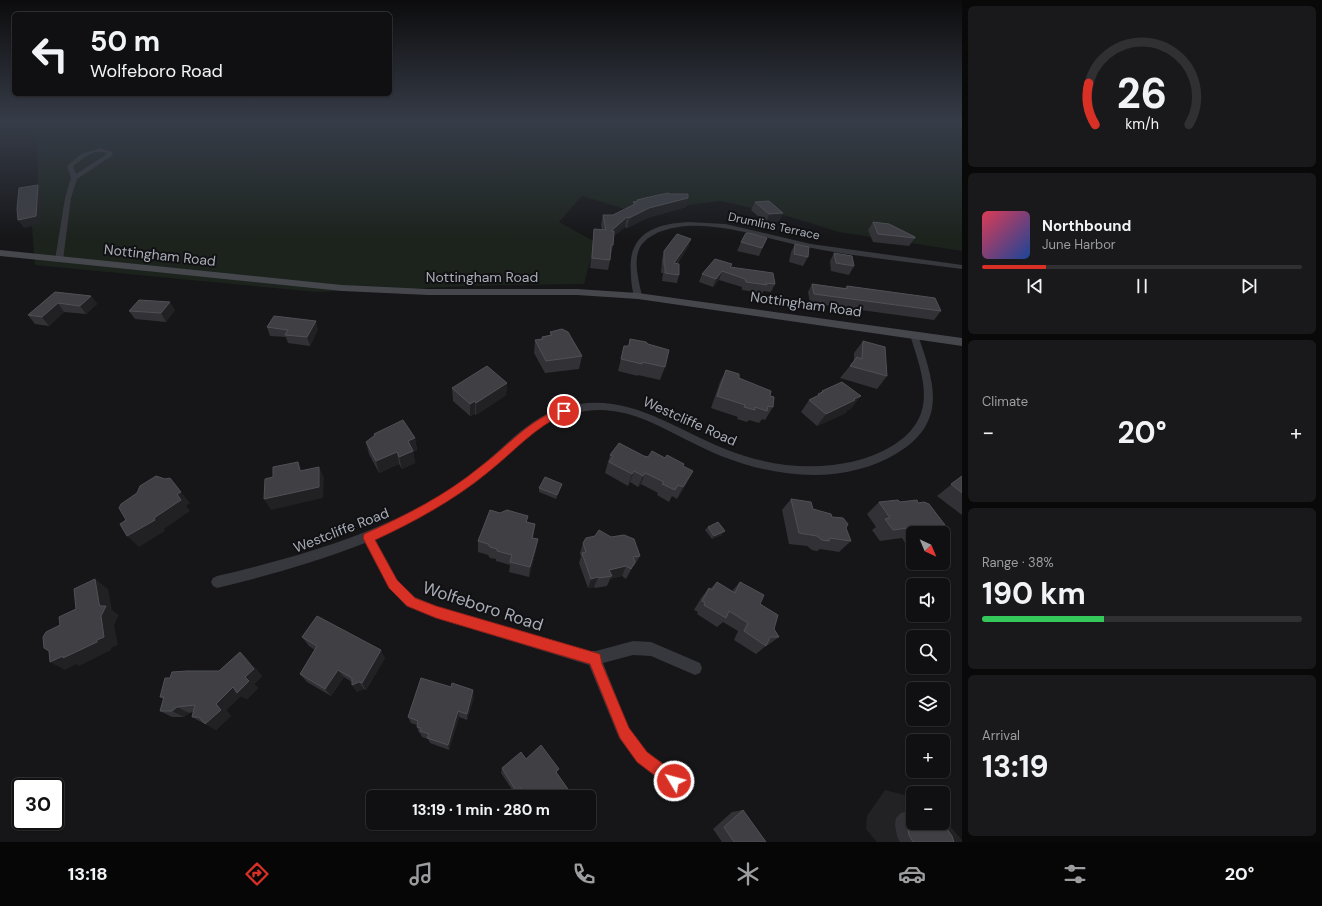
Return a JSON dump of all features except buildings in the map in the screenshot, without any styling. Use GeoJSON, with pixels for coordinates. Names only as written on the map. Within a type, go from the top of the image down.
{"type":"FeatureCollection","features":[{"type":"Feature","properties":{"kind":"street"},"geometry":{"type":"LineString","coordinates":[[59,260],[68,198],[74,178],[70,166],[75,160]]}},
{"type":"Feature","properties":{"kind":"street"},"geometry":{"type":"LineString","coordinates":[[74,178],[102,160]]}},
{"type":"Feature","properties":{"kind":"street","name":"Drumlins Terrace"},"geometry":{"type":"LineString","coordinates":[[638,296],[634,267],[635,253],[638,244],[648,236],[663,228],[694,224],[715,224],[738,228],[772,237],[847,252],[962,267]]}},
{"type":"Feature","properties":{"kind":"street","name":"Nottingham Road"},"geometry":{"type":"LineString","coordinates":[[0,253],[342,288],[428,292],[577,292],[638,296],[962,342]]}},
{"type":"Feature","properties":{"kind":"street","name":"Westcliffe Road"},"geometry":{"type":"LineString","coordinates":[[217,582],[278,568],[368,538],[392,527],[449,495],[484,470],[532,428],[549,417],[564,411],[592,406],[626,409],[645,415],[722,452],[756,464],[785,469],[815,470],[846,468],[870,462],[900,447],[919,429],[927,413],[929,391],[924,366],[914,335]]}},
{"type":"Feature","properties":{"kind":"street","name":"Wolfeboro Road"},"geometry":{"type":"LineString","coordinates":[[368,538],[393,584],[411,602],[436,612],[590,658],[596,658],[633,648],[651,649],[695,668]]}},
{"type":"Feature","properties":{"kind":"street"},"geometry":{"type":"LineString","coordinates":[[596,658],[596,664],[624,733],[642,757],[674,781]]}},
{"type":"Feature","properties":{"kind":"shaded area"},"geometry":{"type":"Polygon","coordinates":[[[38,160],[962,160],[962,251],[839,232],[787,216],[720,201],[635,212],[582,196],[559,222],[595,242],[584,284],[500,285],[316,292],[35,265],[31,215],[38,179],[38,160]]]}},
{"type":"Feature","properties":{"kind":"shaded area"},"geometry":{"type":"Polygon","coordinates":[[[885,790],[906,795],[906,830],[950,830],[950,826],[962,840],[962,842],[877,842],[866,829],[867,816],[885,790]]]}},
{"type":"Feature","properties":{"kind":"route"},"geometry":{"type":"LineString","coordinates":[[564,411],[549,417],[532,428],[484,470],[449,495],[392,527],[368,538],[393,584],[411,602],[436,612],[590,658],[596,658],[596,664],[624,733],[642,757],[674,781]]}}]}
